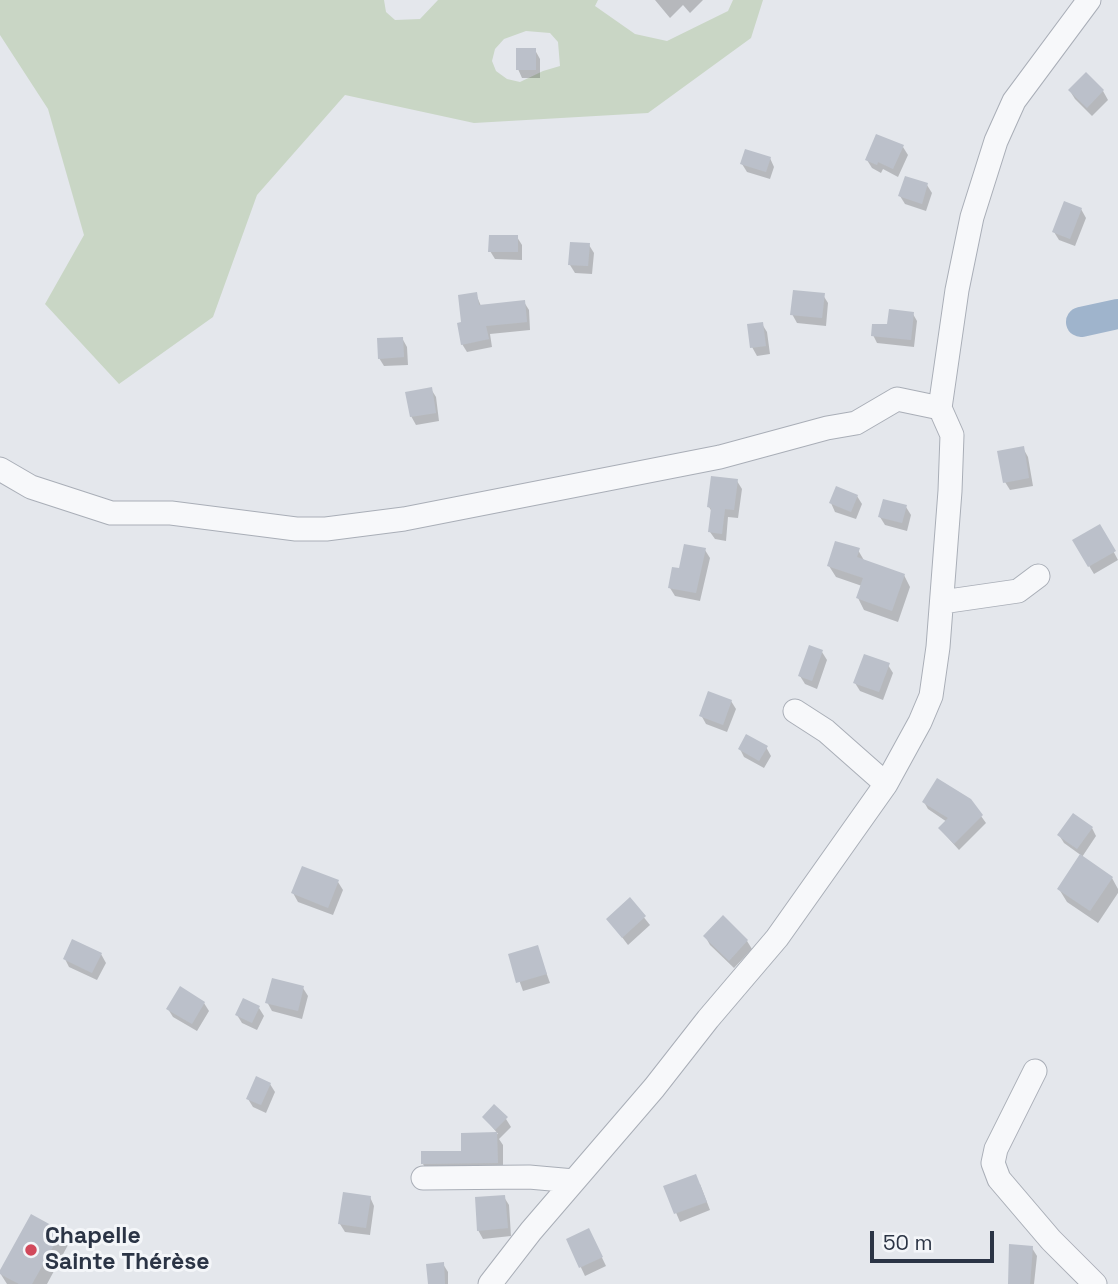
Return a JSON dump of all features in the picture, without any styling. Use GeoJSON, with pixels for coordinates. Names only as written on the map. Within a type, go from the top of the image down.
{"type":"FeatureCollection","features":[{"type":"Feature","properties":{"kind":"street"},"geometry":{"type":"LineString","coordinates":[[490,1284],[777,938],[886,784],[931,696],[942,602],[952,435],[940,408],[957,290],[972,217],[996,141],[1014,101],[1089,0]]}},
{"type":"Feature","properties":{"kind":"street"},"geometry":{"type":"LineString","coordinates":[[0,469],[31,487],[111,513],[171,513],[296,529],[326,529],[404,519],[720,457],[827,428],[856,423],[897,399],[940,408]]}},
{"type":"Feature","properties":{"kind":"street"},"geometry":{"type":"LineString","coordinates":[[942,602],[1017,591],[1038,576]]}},
{"type":"Feature","properties":{"kind":"street"},"geometry":{"type":"LineString","coordinates":[[796,711],[826,731],[886,784]]}},
{"type":"Feature","properties":{"kind":"street"},"geometry":{"type":"LineString","coordinates":[[1035,1071],[996,1149],[993,1163],[999,1179],[1051,1240],[1095,1284]]}},
{"type":"Feature","properties":{"kind":"street"},"geometry":{"type":"LineString","coordinates":[[423,1178],[529,1177],[574,1181]]}},
{"type":"Feature","properties":{"kind":"green space"},"geometry":{"type":"Polygon","coordinates":[[[0,0],[384,0],[386,12],[395,20],[420,19],[438,0],[598,0],[595,6],[635,34],[667,41],[728,11],[733,0],[763,0],[751,38],[648,113],[474,123],[345,95],[257,195],[213,317],[119,384],[45,304],[84,235],[48,109],[0,35],[0,0]],[[526,31],[504,39],[495,49],[492,61],[496,71],[507,79],[520,82],[560,66],[558,42],[550,33],[526,31]]]}},
{"type":"Feature","properties":{"kind":"building"},"geometry":{"type":"Polygon","coordinates":[[[516,48],[536,48],[536,70],[516,70],[516,48]]]}},
{"type":"Feature","properties":{"kind":"building"},"geometry":{"type":"Polygon","coordinates":[[[1086,72],[1104,90],[1087,108],[1068,90],[1086,72]]]}},
{"type":"Feature","properties":{"kind":"building"},"geometry":{"type":"Polygon","coordinates":[[[876,134],[904,145],[893,169],[865,160],[876,134]]]}},
{"type":"Feature","properties":{"kind":"building"},"geometry":{"type":"Polygon","coordinates":[[[745,149],[771,157],[766,172],[740,164],[745,149]]]}},
{"type":"Feature","properties":{"kind":"building"},"geometry":{"type":"Polygon","coordinates":[[[905,176],[928,183],[922,204],[898,196],[905,176]]]}},
{"type":"Feature","properties":{"kind":"building"},"geometry":{"type":"Polygon","coordinates":[[[1064,201],[1082,208],[1070,239],[1052,232],[1064,201]]]}},
{"type":"Feature","properties":{"kind":"building"},"geometry":{"type":"Polygon","coordinates":[[[489,235],[518,235],[518,252],[488,252],[489,235]]]}},
{"type":"Feature","properties":{"kind":"building"},"geometry":{"type":"Polygon","coordinates":[[[570,242],[590,243],[588,266],[568,265],[570,242]]]}},
{"type":"Feature","properties":{"kind":"building"},"geometry":{"type":"Polygon","coordinates":[[[793,290],[825,293],[822,318],[790,315],[793,290]]]}},
{"type":"Feature","properties":{"kind":"building"},"geometry":{"type":"Polygon","coordinates":[[[477,292],[479,305],[525,300],[527,322],[486,326],[489,339],[461,345],[457,323],[461,322],[458,295],[477,292]]]}},
{"type":"Feature","properties":{"kind":"building"},"geometry":{"type":"Polygon","coordinates":[[[889,309],[914,312],[911,340],[871,336],[872,324],[887,324],[889,309]]]}},
{"type":"Feature","properties":{"kind":"building"},"geometry":{"type":"Polygon","coordinates":[[[763,322],[766,346],[750,348],[747,324],[763,322]]]}},
{"type":"Feature","properties":{"kind":"building"},"geometry":{"type":"Polygon","coordinates":[[[403,337],[404,357],[378,359],[377,338],[403,337]]]}},
{"type":"Feature","properties":{"kind":"building"},"geometry":{"type":"Polygon","coordinates":[[[432,387],[436,413],[410,417],[405,392],[432,387]]]}},
{"type":"Feature","properties":{"kind":"building"},"geometry":{"type":"Polygon","coordinates":[[[1024,446],[1029,478],[1003,483],[997,451],[1024,446]]]}},
{"type":"Feature","properties":{"kind":"building"},"geometry":{"type":"Polygon","coordinates":[[[711,476],[738,479],[734,510],[725,509],[722,534],[708,532],[711,508],[707,507],[711,476]]]}},
{"type":"Feature","properties":{"kind":"building"},"geometry":{"type":"Polygon","coordinates":[[[836,486],[858,495],[851,512],[829,503],[836,486]]]}},
{"type":"Feature","properties":{"kind":"building"},"geometry":{"type":"Polygon","coordinates":[[[883,499],[907,505],[902,523],[878,517],[883,499]]]}},
{"type":"Feature","properties":{"kind":"building"},"geometry":{"type":"Polygon","coordinates":[[[1100,524],[1116,551],[1088,567],[1072,540],[1100,524]]]}},
{"type":"Feature","properties":{"kind":"building"},"geometry":{"type":"Polygon","coordinates":[[[835,541],[860,548],[857,557],[905,574],[892,611],[856,598],[863,578],[827,566],[835,541]]]}},
{"type":"Feature","properties":{"kind":"building"},"geometry":{"type":"Polygon","coordinates":[[[684,544],[706,548],[696,593],[668,588],[672,567],[679,568],[684,544]]]}},
{"type":"Feature","properties":{"kind":"building"},"geometry":{"type":"Polygon","coordinates":[[[809,645],[823,650],[812,681],[798,676],[809,645]]]}},
{"type":"Feature","properties":{"kind":"building"},"geometry":{"type":"Polygon","coordinates":[[[864,654],[890,663],[879,692],[853,683],[864,654]]]}},
{"type":"Feature","properties":{"kind":"building"},"geometry":{"type":"Polygon","coordinates":[[[708,691],[732,700],[723,725],[699,716],[708,691]]]}},
{"type":"Feature","properties":{"kind":"building"},"geometry":{"type":"Polygon","coordinates":[[[746,734],[768,746],[759,761],[738,749],[746,734]]]}},
{"type":"Feature","properties":{"kind":"building"},"geometry":{"type":"Polygon","coordinates":[[[937,778],[971,799],[983,815],[954,844],[938,828],[948,818],[922,802],[937,778]]]}},
{"type":"Feature","properties":{"kind":"building"},"geometry":{"type":"Polygon","coordinates":[[[1073,813],[1093,827],[1077,849],[1057,835],[1073,813]]]}},
{"type":"Feature","properties":{"kind":"building"},"geometry":{"type":"Polygon","coordinates":[[[1080,854],[1113,877],[1090,911],[1057,889],[1080,854]]]}},
{"type":"Feature","properties":{"kind":"building"},"geometry":{"type":"Polygon","coordinates":[[[302,866],[339,880],[328,908],[291,893],[302,866]]]}},
{"type":"Feature","properties":{"kind":"building"},"geometry":{"type":"Polygon","coordinates":[[[630,897],[646,916],[622,938],[606,919],[630,897]]]}},
{"type":"Feature","properties":{"kind":"building"},"geometry":{"type":"Polygon","coordinates":[[[723,915],[748,940],[729,961],[703,936],[723,915]]]}},
{"type":"Feature","properties":{"kind":"building"},"geometry":{"type":"Polygon","coordinates":[[[72,939],[102,953],[92,973],[63,959],[72,939]]]}},
{"type":"Feature","properties":{"kind":"building"},"geometry":{"type":"Polygon","coordinates":[[[538,945],[547,974],[516,983],[508,954],[538,945]]]}},
{"type":"Feature","properties":{"kind":"building"},"geometry":{"type":"Polygon","coordinates":[[[272,978],[304,986],[298,1011],[265,1003],[272,978]]]}},
{"type":"Feature","properties":{"kind":"building"},"geometry":{"type":"Polygon","coordinates":[[[180,986],[205,1002],[192,1024],[166,1009],[180,986]]]}},
{"type":"Feature","properties":{"kind":"building"},"geometry":{"type":"Polygon","coordinates":[[[243,998],[260,1006],[252,1023],[235,1015],[243,998]]]}},
{"type":"Feature","properties":{"kind":"building"},"geometry":{"type":"Polygon","coordinates":[[[256,1076],[271,1083],[261,1105],[246,1099],[256,1076]]]}},
{"type":"Feature","properties":{"kind":"building"},"geometry":{"type":"Polygon","coordinates":[[[494,1104],[508,1117],[495,1130],[482,1117],[494,1104]]]}},
{"type":"Feature","properties":{"kind":"building"},"geometry":{"type":"Polygon","coordinates":[[[497,1132],[498,1163],[421,1164],[421,1151],[461,1151],[461,1133],[497,1132]]]}},
{"type":"Feature","properties":{"kind":"building"},"geometry":{"type":"Polygon","coordinates":[[[696,1174],[707,1202],[674,1214],[663,1186],[696,1174]]]}},
{"type":"Feature","properties":{"kind":"building"},"geometry":{"type":"Polygon","coordinates":[[[343,1192],[371,1196],[366,1228],[338,1224],[343,1192]]]}},
{"type":"Feature","properties":{"kind":"building"},"geometry":{"type":"Polygon","coordinates":[[[505,1195],[508,1228],[477,1231],[475,1197],[505,1195]]]}},
{"type":"Feature","properties":{"kind":"building","name":"Chapelle Sainte Thérèse"},"geometry":{"type":"Polygon","coordinates":[[[31,1214],[62,1231],[32,1284],[19,1284],[0,1274],[0,1270],[31,1214]]]}},
{"type":"Feature","properties":{"kind":"building"},"geometry":{"type":"Polygon","coordinates":[[[589,1228],[603,1257],[579,1268],[566,1239],[589,1228]]]}},
{"type":"Feature","properties":{"kind":"building"},"geometry":{"type":"Polygon","coordinates":[[[1009,1244],[1033,1246],[1030,1284],[1008,1284],[1009,1244]]]}},
{"type":"Feature","properties":{"kind":"building"},"geometry":{"type":"Polygon","coordinates":[[[444,1262],[445,1284],[428,1284],[426,1264],[444,1262]]]}},
{"type":"Feature","properties":{"kind":"waterway"},"geometry":{"type":"LineString","coordinates":[[1081,322],[1118,314]]}},
{"type":"Feature","properties":{"kind":"place","name":"Chapelle Sainte Thérèse"},"geometry":{"type":"Point","coordinates":[31,1250]}}]}
